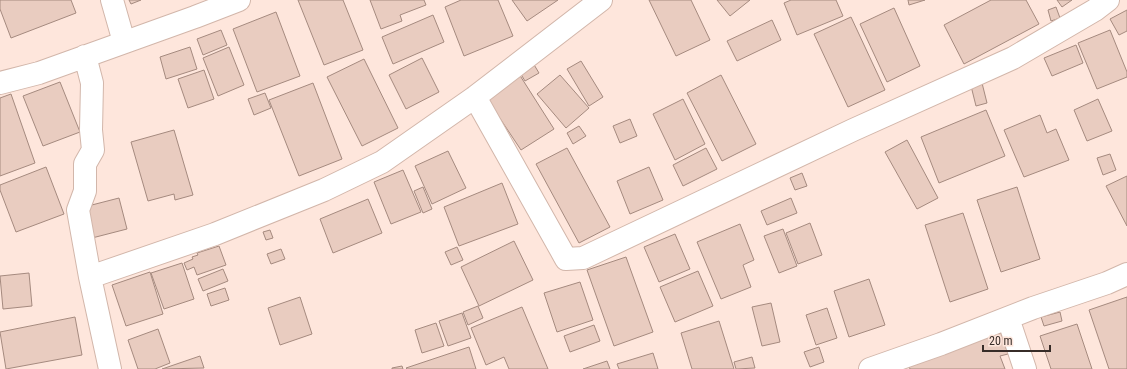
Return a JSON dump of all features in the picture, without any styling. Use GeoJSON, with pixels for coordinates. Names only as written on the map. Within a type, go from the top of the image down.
{"type":"FeatureCollection","features":[{"type":"Feature","properties":{"kind":"street"},"geometry":{"type":"LineString","coordinates":[[112,0],[124,42]]}},
{"type":"Feature","properties":{"kind":"street"},"geometry":{"type":"LineString","coordinates":[[0,83],[39,73],[239,0]]}},
{"type":"Feature","properties":{"kind":"street"},"geometry":{"type":"LineString","coordinates":[[90,278],[216,234],[324,190],[382,162],[475,97],[601,0]]}},
{"type":"Feature","properties":{"kind":"street"},"geometry":{"type":"LineString","coordinates":[[475,97],[566,259],[583,258],[853,130],[1013,58],[1095,10],[1108,0]]}},
{"type":"Feature","properties":{"kind":"street"},"geometry":{"type":"LineString","coordinates":[[85,56],[92,83],[91,130],[93,150],[85,164],[85,191],[78,210],[90,278],[110,369]]}},
{"type":"Feature","properties":{"kind":"street"},"geometry":{"type":"LineString","coordinates":[[870,369],[1107,283],[1127,274]]}},
{"type":"Feature","properties":{"kind":"street"},"geometry":{"type":"LineString","coordinates":[[1008,318],[1024,369]]}},
{"type":"Feature","properties":{"kind":"building"},"geometry":{"type":"Polygon","coordinates":[[[0,0],[71,0],[76,13],[11,38],[0,9],[0,0]]]}},
{"type":"Feature","properties":{"kind":"building"},"geometry":{"type":"Polygon","coordinates":[[[129,0],[141,0],[131,4],[129,0]]]}},
{"type":"Feature","properties":{"kind":"building"},"geometry":{"type":"Polygon","coordinates":[[[298,0],[343,0],[363,50],[324,65],[298,0]]]}},
{"type":"Feature","properties":{"kind":"building"},"geometry":{"type":"Polygon","coordinates":[[[370,0],[424,0],[426,5],[400,15],[402,21],[381,29],[370,0]]]}},
{"type":"Feature","properties":{"kind":"building"},"geometry":{"type":"Polygon","coordinates":[[[461,0],[498,0],[513,36],[464,56],[445,7],[461,0]]]}},
{"type":"Feature","properties":{"kind":"building"},"geometry":{"type":"Polygon","coordinates":[[[512,0],[558,0],[527,21],[512,0]]]}},
{"type":"Feature","properties":{"kind":"building"},"geometry":{"type":"Polygon","coordinates":[[[649,0],[691,0],[710,40],[676,56],[649,0]]]}},
{"type":"Feature","properties":{"kind":"building"},"geometry":{"type":"Polygon","coordinates":[[[717,0],[750,0],[730,16],[717,0]]]}},
{"type":"Feature","properties":{"kind":"building"},"geometry":{"type":"Polygon","coordinates":[[[791,0],[836,0],[843,16],[797,35],[784,3],[791,0]]]}},
{"type":"Feature","properties":{"kind":"building"},"geometry":{"type":"Polygon","coordinates":[[[908,0],[925,0],[909,5],[908,0]]]}},
{"type":"Feature","properties":{"kind":"building"},"geometry":{"type":"Polygon","coordinates":[[[991,0],[1026,0],[1039,24],[964,64],[944,25],[991,0]]]}},
{"type":"Feature","properties":{"kind":"building"},"geometry":{"type":"Polygon","coordinates":[[[1057,0],[1072,0],[1062,7],[1057,0]]]}},
{"type":"Feature","properties":{"kind":"building"},"geometry":{"type":"Polygon","coordinates":[[[1056,7],[1060,18],[1051,21],[1048,10],[1056,7]]]}},
{"type":"Feature","properties":{"kind":"building"},"geometry":{"type":"Polygon","coordinates":[[[894,8],[920,66],[887,82],[860,24],[894,8]]]}},
{"type":"Feature","properties":{"kind":"building"},"geometry":{"type":"Polygon","coordinates":[[[1127,10],[1127,31],[1119,35],[1110,19],[1127,10]]]}},
{"type":"Feature","properties":{"kind":"building"},"geometry":{"type":"Polygon","coordinates":[[[276,12],[300,76],[257,92],[233,29],[276,12]]]}},
{"type":"Feature","properties":{"kind":"building"},"geometry":{"type":"Polygon","coordinates":[[[433,15],[444,42],[393,64],[382,37],[433,15]]]}},
{"type":"Feature","properties":{"kind":"building"},"geometry":{"type":"Polygon","coordinates":[[[851,17],[885,90],[848,107],[814,34],[851,17]]]}},
{"type":"Feature","properties":{"kind":"building"},"geometry":{"type":"Polygon","coordinates":[[[772,20],[781,40],[737,61],[727,41],[772,20]]]}},
{"type":"Feature","properties":{"kind":"building"},"geometry":{"type":"Polygon","coordinates":[[[221,30],[227,45],[203,55],[197,39],[221,30]]]}},
{"type":"Feature","properties":{"kind":"building"},"geometry":{"type":"Polygon","coordinates":[[[1110,30],[1127,72],[1127,77],[1097,89],[1078,43],[1110,30]]]}},
{"type":"Feature","properties":{"kind":"building"},"geometry":{"type":"Polygon","coordinates":[[[1076,45],[1083,63],[1052,76],[1044,58],[1076,45]]]}},
{"type":"Feature","properties":{"kind":"building"},"geometry":{"type":"Polygon","coordinates":[[[190,47],[197,69],[166,79],[160,57],[190,47]]]}},
{"type":"Feature","properties":{"kind":"building"},"geometry":{"type":"Polygon","coordinates":[[[229,47],[244,85],[218,96],[203,58],[229,47]]]}},
{"type":"Feature","properties":{"kind":"building"},"geometry":{"type":"Polygon","coordinates":[[[422,58],[439,92],[406,109],[389,75],[422,58]]]}},
{"type":"Feature","properties":{"kind":"building"},"geometry":{"type":"Polygon","coordinates":[[[364,59],[398,128],[362,146],[327,77],[364,59]]]}},
{"type":"Feature","properties":{"kind":"building"},"geometry":{"type":"Polygon","coordinates":[[[581,61],[603,97],[589,106],[567,69],[581,61]]]}},
{"type":"Feature","properties":{"kind":"building"},"geometry":{"type":"Polygon","coordinates":[[[533,63],[539,73],[525,81],[519,71],[533,63]]]}},
{"type":"Feature","properties":{"kind":"building"},"geometry":{"type":"Polygon","coordinates":[[[204,70],[214,99],[188,108],[178,79],[204,70]]]}},
{"type":"Feature","properties":{"kind":"building"},"geometry":{"type":"Polygon","coordinates":[[[519,74],[554,129],[521,150],[485,96],[519,74]]]}},
{"type":"Feature","properties":{"kind":"building"},"geometry":{"type":"Polygon","coordinates":[[[560,75],[589,108],[566,128],[537,94],[560,75]]]}},
{"type":"Feature","properties":{"kind":"building"},"geometry":{"type":"Polygon","coordinates":[[[721,75],[756,144],[722,161],[687,93],[721,75]]]}},
{"type":"Feature","properties":{"kind":"building"},"geometry":{"type":"Polygon","coordinates":[[[60,82],[80,132],[43,146],[23,96],[60,82]]]}},
{"type":"Feature","properties":{"kind":"building"},"geometry":{"type":"Polygon","coordinates":[[[313,83],[342,159],[299,176],[269,100],[313,83]]]}},
{"type":"Feature","properties":{"kind":"building"},"geometry":{"type":"Polygon","coordinates":[[[982,83],[987,103],[976,106],[971,86],[982,83]]]}},
{"type":"Feature","properties":{"kind":"building"},"geometry":{"type":"Polygon","coordinates":[[[265,93],[271,108],[254,115],[248,99],[265,93]]]}},
{"type":"Feature","properties":{"kind":"building"},"geometry":{"type":"Polygon","coordinates":[[[11,94],[35,163],[0,176],[0,98],[11,94]]]}},
{"type":"Feature","properties":{"kind":"building"},"geometry":{"type":"Polygon","coordinates":[[[683,99],[705,144],[675,160],[653,114],[683,99]]]}},
{"type":"Feature","properties":{"kind":"building"},"geometry":{"type":"Polygon","coordinates":[[[1098,99],[1112,131],[1087,141],[1074,110],[1098,99]]]}},
{"type":"Feature","properties":{"kind":"building"},"geometry":{"type":"Polygon","coordinates":[[[986,110],[1005,156],[939,183],[921,137],[986,110]]]}},
{"type":"Feature","properties":{"kind":"building"},"geometry":{"type":"Polygon","coordinates":[[[1040,115],[1047,133],[1056,129],[1069,160],[1024,177],[1004,130],[1040,115]]]}},
{"type":"Feature","properties":{"kind":"building"},"geometry":{"type":"Polygon","coordinates":[[[630,119],[637,136],[620,143],[613,126],[630,119]]]}},
{"type":"Feature","properties":{"kind":"building"},"geometry":{"type":"Polygon","coordinates":[[[579,126],[586,136],[573,144],[567,133],[579,126]]]}},
{"type":"Feature","properties":{"kind":"building"},"geometry":{"type":"Polygon","coordinates":[[[174,130],[193,195],[175,200],[174,194],[148,201],[131,142],[174,130]]]}},
{"type":"Feature","properties":{"kind":"building"},"geometry":{"type":"Polygon","coordinates":[[[907,140],[938,198],[917,209],[885,152],[907,140]]]}},
{"type":"Feature","properties":{"kind":"building"},"geometry":{"type":"Polygon","coordinates":[[[567,148],[610,227],[579,243],[536,164],[567,148]]]}},
{"type":"Feature","properties":{"kind":"building"},"geometry":{"type":"Polygon","coordinates":[[[706,148],[717,169],[683,186],[673,165],[706,148]]]}},
{"type":"Feature","properties":{"kind":"building"},"geometry":{"type":"Polygon","coordinates":[[[448,151],[466,188],[432,204],[415,166],[448,151]]]}},
{"type":"Feature","properties":{"kind":"building"},"geometry":{"type":"Polygon","coordinates":[[[1110,154],[1116,170],[1103,175],[1097,158],[1110,154]]]}},
{"type":"Feature","properties":{"kind":"building"},"geometry":{"type":"Polygon","coordinates":[[[46,167],[64,214],[16,232],[0,190],[0,185],[46,167]]]}},
{"type":"Feature","properties":{"kind":"building"},"geometry":{"type":"Polygon","coordinates":[[[649,167],[663,200],[630,214],[617,181],[649,167]]]}},
{"type":"Feature","properties":{"kind":"building"},"geometry":{"type":"Polygon","coordinates":[[[403,170],[421,212],[391,224],[374,182],[403,170]]]}},
{"type":"Feature","properties":{"kind":"building"},"geometry":{"type":"Polygon","coordinates":[[[802,173],[807,186],[795,190],[790,178],[802,173]]]}},
{"type":"Feature","properties":{"kind":"building"},"geometry":{"type":"Polygon","coordinates":[[[1127,176],[1127,226],[1106,186],[1127,176]]]}},
{"type":"Feature","properties":{"kind":"building"},"geometry":{"type":"Polygon","coordinates":[[[502,183],[518,224],[459,246],[444,207],[502,183]]]}},
{"type":"Feature","properties":{"kind":"building"},"geometry":{"type":"Polygon","coordinates":[[[423,187],[432,209],[423,213],[414,191],[423,187]]]}},
{"type":"Feature","properties":{"kind":"building"},"geometry":{"type":"Polygon","coordinates":[[[1017,187],[1040,259],[1001,272],[977,200],[1017,187]]]}},
{"type":"Feature","properties":{"kind":"building"},"geometry":{"type":"Polygon","coordinates":[[[119,198],[127,229],[92,238],[84,207],[119,198]]]}},
{"type":"Feature","properties":{"kind":"building"},"geometry":{"type":"Polygon","coordinates":[[[791,198],[797,213],[767,225],[761,211],[791,198]]]}},
{"type":"Feature","properties":{"kind":"building"},"geometry":{"type":"Polygon","coordinates":[[[368,199],[382,233],[333,253],[320,219],[368,199]]]}},
{"type":"Feature","properties":{"kind":"building"},"geometry":{"type":"Polygon","coordinates":[[[963,213],[988,289],[950,302],[925,225],[963,213]]]}},
{"type":"Feature","properties":{"kind":"building"},"geometry":{"type":"Polygon","coordinates":[[[810,223],[822,255],[798,264],[786,233],[810,223]]]}},
{"type":"Feature","properties":{"kind":"building"},"geometry":{"type":"Polygon","coordinates":[[[740,224],[754,260],[743,265],[751,287],[721,299],[697,242],[740,224]]]}},
{"type":"Feature","properties":{"kind":"building"},"geometry":{"type":"Polygon","coordinates":[[[783,229],[797,266],[779,273],[764,236],[783,229]]]}},
{"type":"Feature","properties":{"kind":"building"},"geometry":{"type":"Polygon","coordinates":[[[270,230],[273,238],[266,240],[263,232],[270,230]]]}},
{"type":"Feature","properties":{"kind":"building"},"geometry":{"type":"Polygon","coordinates":[[[675,234],[690,269],[659,282],[644,247],[675,234]]]}},
{"type":"Feature","properties":{"kind":"building"},"geometry":{"type":"Polygon","coordinates":[[[514,241],[533,280],[479,306],[461,267],[514,241]]]}},
{"type":"Feature","properties":{"kind":"building"},"geometry":{"type":"Polygon","coordinates":[[[219,246],[226,265],[197,275],[194,267],[187,270],[184,263],[193,259],[192,257],[198,255],[197,253],[219,246]]]}},
{"type":"Feature","properties":{"kind":"building"},"geometry":{"type":"Polygon","coordinates":[[[457,247],[463,260],[451,265],[445,252],[457,247]]]}},
{"type":"Feature","properties":{"kind":"building"},"geometry":{"type":"Polygon","coordinates":[[[281,249],[285,259],[271,264],[267,254],[281,249]]]}},
{"type":"Feature","properties":{"kind":"building"},"geometry":{"type":"Polygon","coordinates":[[[626,257],[653,332],[614,346],[587,270],[626,257]]]}},
{"type":"Feature","properties":{"kind":"building"},"geometry":{"type":"Polygon","coordinates":[[[182,263],[194,299],[164,309],[151,273],[182,263]]]}},
{"type":"Feature","properties":{"kind":"building"},"geometry":{"type":"Polygon","coordinates":[[[223,269],[228,281],[203,291],[198,279],[223,269]]]}},
{"type":"Feature","properties":{"kind":"building"},"geometry":{"type":"Polygon","coordinates":[[[698,271],[713,306],[675,322],[660,287],[698,271]]]}},
{"type":"Feature","properties":{"kind":"building"},"geometry":{"type":"Polygon","coordinates":[[[150,272],[163,314],[126,326],[112,285],[150,272]]]}},
{"type":"Feature","properties":{"kind":"building"},"geometry":{"type":"Polygon","coordinates":[[[29,273],[32,306],[3,309],[0,276],[29,273]]]}},
{"type":"Feature","properties":{"kind":"building"},"geometry":{"type":"Polygon","coordinates":[[[869,279],[885,325],[849,337],[834,291],[869,279]]]}},
{"type":"Feature","properties":{"kind":"building"},"geometry":{"type":"Polygon","coordinates":[[[580,282],[593,320],[557,332],[544,293],[580,282]]]}},
{"type":"Feature","properties":{"kind":"building"},"geometry":{"type":"Polygon","coordinates":[[[225,288],[229,300],[211,306],[207,294],[225,288]]]}},
{"type":"Feature","properties":{"kind":"building"},"geometry":{"type":"Polygon","coordinates":[[[300,297],[312,334],[280,345],[268,308],[300,297]]]}},
{"type":"Feature","properties":{"kind":"building"},"geometry":{"type":"Polygon","coordinates":[[[1127,297],[1127,369],[1109,369],[1089,310],[1127,297]]]}},
{"type":"Feature","properties":{"kind":"building"},"geometry":{"type":"Polygon","coordinates":[[[771,303],[780,342],[762,346],[752,307],[771,303]]]}},
{"type":"Feature","properties":{"kind":"building"},"geometry":{"type":"Polygon","coordinates":[[[478,306],[483,318],[468,325],[463,312],[478,306]]]}},
{"type":"Feature","properties":{"kind":"building"},"geometry":{"type":"Polygon","coordinates":[[[522,307],[548,369],[509,369],[504,357],[486,365],[471,328],[522,307]]]}},
{"type":"Feature","properties":{"kind":"building"},"geometry":{"type":"Polygon","coordinates":[[[827,308],[837,338],[816,345],[806,315],[827,308]]]}},
{"type":"Feature","properties":{"kind":"building"},"geometry":{"type":"Polygon","coordinates":[[[1060,312],[1062,321],[1044,326],[1041,317],[1060,312]]]}},
{"type":"Feature","properties":{"kind":"building"},"geometry":{"type":"Polygon","coordinates":[[[462,313],[471,338],[448,346],[439,321],[462,313]]]}},
{"type":"Feature","properties":{"kind":"building"},"geometry":{"type":"Polygon","coordinates":[[[75,317],[82,355],[6,369],[0,332],[75,317]]]}},
{"type":"Feature","properties":{"kind":"building"},"geometry":{"type":"Polygon","coordinates":[[[719,321],[734,369],[692,369],[681,333],[719,321]]]}},
{"type":"Feature","properties":{"kind":"building"},"geometry":{"type":"Polygon","coordinates":[[[436,323],[444,346],[422,353],[415,330],[436,323]]]}},
{"type":"Feature","properties":{"kind":"building"},"geometry":{"type":"Polygon","coordinates":[[[1077,324],[1092,369],[1051,369],[1040,336],[1077,324]]]}},
{"type":"Feature","properties":{"kind":"building"},"geometry":{"type":"Polygon","coordinates":[[[594,325],[600,341],[570,352],[564,336],[594,325]]]}},
{"type":"Feature","properties":{"kind":"building"},"geometry":{"type":"Polygon","coordinates":[[[158,329],[170,363],[155,369],[138,369],[128,340],[158,329]]]}},
{"type":"Feature","properties":{"kind":"building"},"geometry":{"type":"Polygon","coordinates":[[[1001,333],[1008,354],[1000,356],[1005,369],[910,369],[908,364],[1001,333]]]}},
{"type":"Feature","properties":{"kind":"building"},"geometry":{"type":"Polygon","coordinates":[[[469,347],[476,369],[406,368],[469,347]]]}},
{"type":"Feature","properties":{"kind":"building"},"geometry":{"type":"Polygon","coordinates":[[[819,347],[824,362],[810,367],[804,352],[819,347]]]}},
{"type":"Feature","properties":{"kind":"building"},"geometry":{"type":"Polygon","coordinates":[[[653,353],[658,369],[619,369],[617,364],[653,353]]]}},
{"type":"Feature","properties":{"kind":"building"},"geometry":{"type":"Polygon","coordinates":[[[200,356],[204,368],[162,369],[200,356]]]}},
{"type":"Feature","properties":{"kind":"building"},"geometry":{"type":"Polygon","coordinates":[[[752,357],[755,368],[736,369],[734,362],[752,357]]]}},
{"type":"Feature","properties":{"kind":"building"},"geometry":{"type":"Polygon","coordinates":[[[607,361],[610,369],[583,369],[607,361]]]}},
{"type":"Feature","properties":{"kind":"building"},"geometry":{"type":"Polygon","coordinates":[[[402,366],[403,369],[392,369],[392,368],[402,366]]]}}]}
